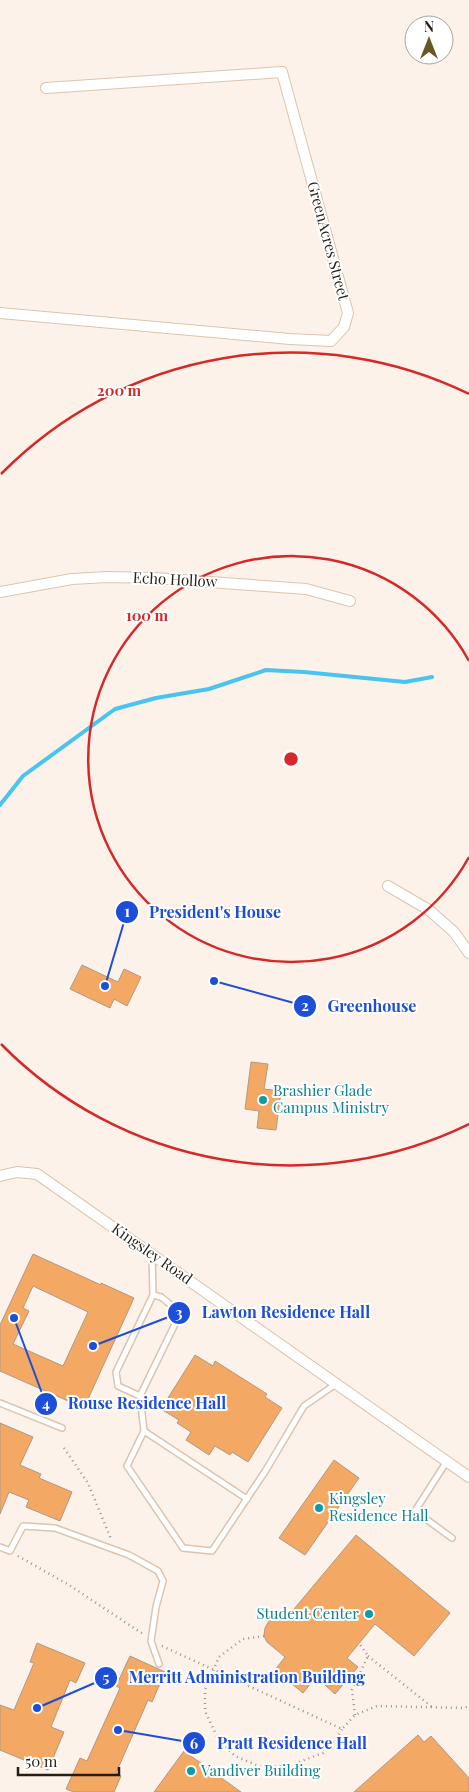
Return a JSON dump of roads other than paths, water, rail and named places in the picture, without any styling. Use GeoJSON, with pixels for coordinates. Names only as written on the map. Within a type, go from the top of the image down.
{"type":"FeatureCollection","features":[{"type":"Feature","properties":{"kind":"street","name":"GreenAcres Street"},"geometry":{"type":"LineString","coordinates":[[0,313],[331,341],[344,327],[348,313],[282,72],[46,88]]}},
{"type":"Feature","properties":{"kind":"street","name":"Echo Hollow"},"geometry":{"type":"LineString","coordinates":[[0,592],[72,579],[108,577],[154,578],[306,589],[350,601]]}},
{"type":"Feature","properties":{"kind":"street"},"geometry":{"type":"LineString","coordinates":[[388,886],[429,910],[454,932],[469,953]]}},
{"type":"Feature","properties":{"kind":"street","name":"Kingsley Road"},"geometry":{"type":"LineString","coordinates":[[0,1176],[18,1172],[37,1174],[469,1477]]}},
{"type":"Feature","properties":{"kind":"lane"},"geometry":{"type":"LineString","coordinates":[[140,1396],[118,1386],[116,1372],[153,1295],[152,1254]]}},
{"type":"Feature","properties":{"kind":"lane"},"geometry":{"type":"LineString","coordinates":[[153,1295],[161,1296],[177,1310],[177,1320],[140,1396],[144,1431],[127,1466],[183,1548],[212,1551],[266,1470],[304,1406],[337,1384]]}},
{"type":"Feature","properties":{"kind":"lane"},"geometry":{"type":"LineString","coordinates":[[0,1402],[62,1428]]}},
{"type":"Feature","properties":{"kind":"lane"},"geometry":{"type":"LineString","coordinates":[[144,1431],[247,1499]]}},
{"type":"Feature","properties":{"kind":"lane"},"geometry":{"type":"LineString","coordinates":[[447,1461],[415,1511],[452,1538]]}},
{"type":"Feature","properties":{"kind":"lane"},"geometry":{"type":"LineString","coordinates":[[0,1547],[10,1551],[23,1526],[55,1528],[116,1550],[158,1571],[163,1582],[156,1607],[151,1641],[159,1664]]}},
{"type":"Feature","properties":{"kind":"waterway"},"geometry":{"type":"LineString","coordinates":[[0,805],[23,776],[115,709],[156,698],[209,689],[266,670],[405,682],[432,677]]}},
{"type":"Feature","properties":{"kind":"place","name":"Greenhouse"},"geometry":{"type":"Point","coordinates":[214,981]}},
{"type":"Feature","properties":{"kind":"place","name":"President's House"},"geometry":{"type":"Point","coordinates":[105,986]}},
{"type":"Feature","properties":{"kind":"place","name":"Brashier Glade Campus Ministry"},"geometry":{"type":"Point","coordinates":[263,1100]}},
{"type":"Feature","properties":{"kind":"place","name":"Rouse Residence Hall"},"geometry":{"type":"Point","coordinates":[14,1318]}},
{"type":"Feature","properties":{"kind":"place","name":"Lawton Residence Hall"},"geometry":{"type":"Point","coordinates":[93,1346]}},
{"type":"Feature","properties":{"kind":"place","name":"Kingsley Residence Hall"},"geometry":{"type":"Point","coordinates":[319,1508]}},
{"type":"Feature","properties":{"kind":"place","name":"Student Center"},"geometry":{"type":"Point","coordinates":[369,1614]}},
{"type":"Feature","properties":{"kind":"place","name":"Merritt Administration Building"},"geometry":{"type":"Point","coordinates":[37,1708]}},
{"type":"Feature","properties":{"kind":"place","name":"Pratt Residence Hall"},"geometry":{"type":"Point","coordinates":[118,1730]}},
{"type":"Feature","properties":{"kind":"place","name":"Vandiver Building"},"geometry":{"type":"Point","coordinates":[191,1771]}}]}
